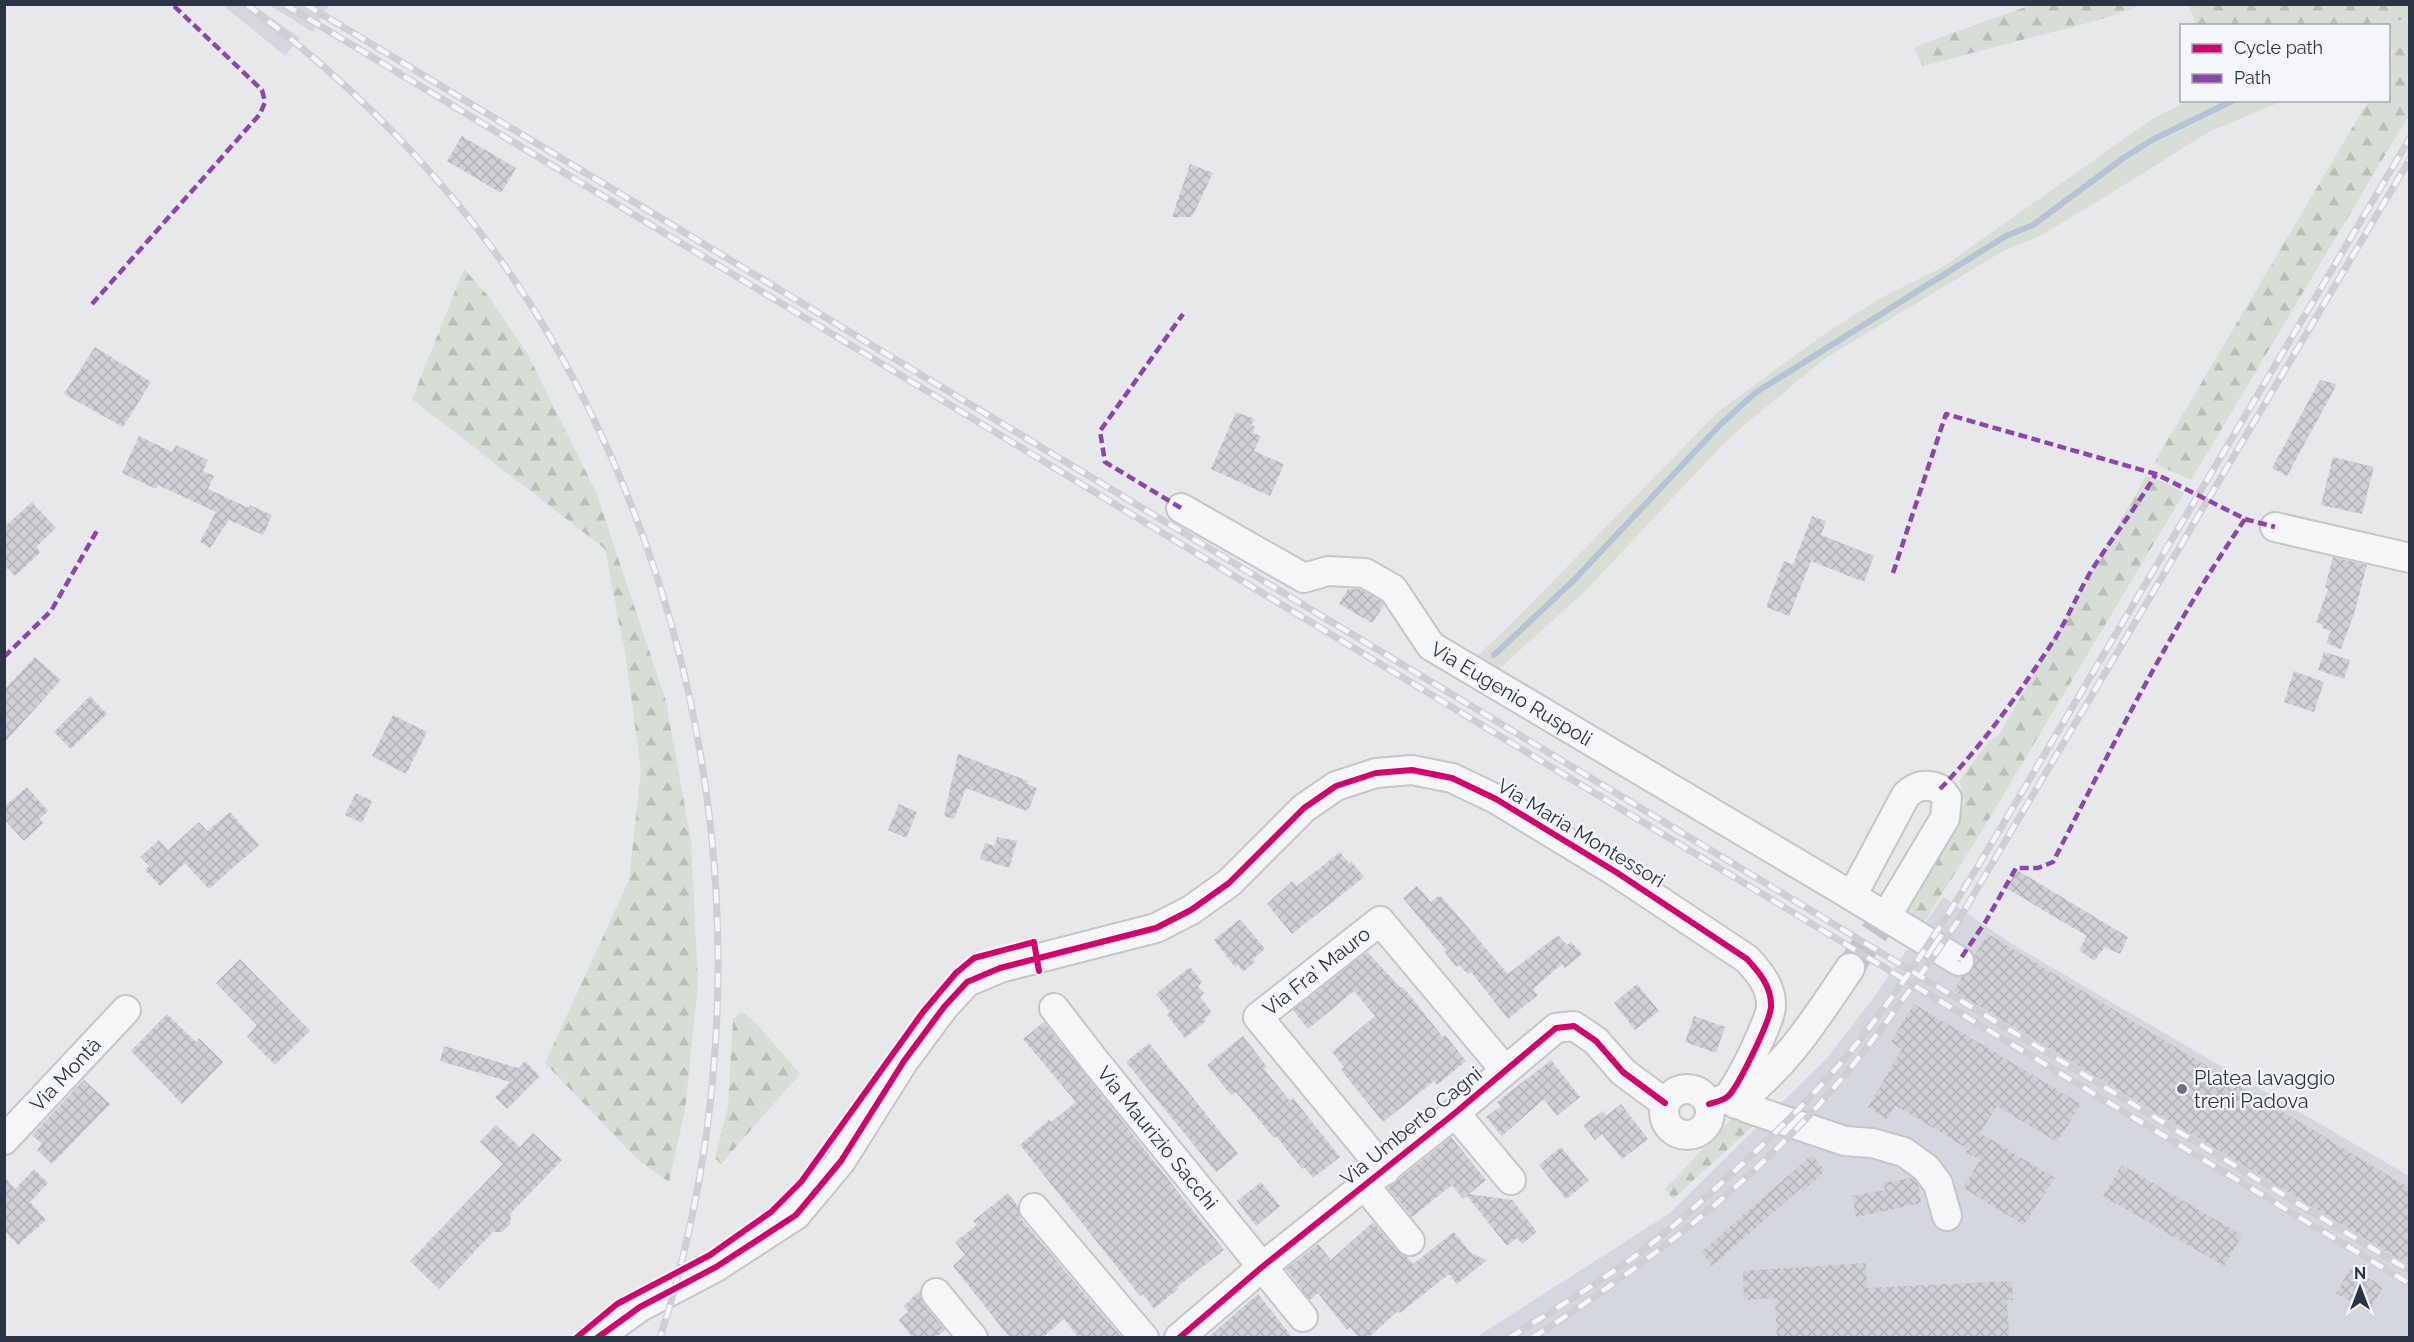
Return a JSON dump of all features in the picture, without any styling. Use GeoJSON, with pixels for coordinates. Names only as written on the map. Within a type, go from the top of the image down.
{"type":"FeatureCollection","features":[{"type":"Feature","properties":{"kind":"street","name":"Via Eugenio Ruspoli"},"geometry":{"type":"LineString","coordinates":[[1181,508],[1304,578],[1328,571],[1365,573],[1393,588],[1431,646],[1959,961]]}},
{"type":"Feature","properties":{"kind":"street"},"geometry":{"type":"LineString","coordinates":[[2275,527],[2409,558]]}},
{"type":"Feature","properties":{"kind":"street","name":"Via Maria Montessori"},"geometry":{"type":"LineString","coordinates":[[597,1338],[640,1306],[716,1267],[796,1215],[841,1161],[904,1061],[944,1007],[967,982],[1000,968],[1156,928],[1191,910],[1229,883],[1304,808],[1336,786],[1376,773],[1412,770],[1452,778],[1496,799],[1626,878],[1746,959],[1760,973],[1768,990],[1771,1007],[1763,1031],[1724,1102]]}},
{"type":"Feature","properties":{"kind":"street"},"geometry":{"type":"LineString","coordinates":[[1852,896],[1906,795],[1913,788],[1922,785],[1932,786],[1940,789],[1947,798],[1945,818],[1893,905]]}},
{"type":"Feature","properties":{"kind":"street","name":"Via Fra' Mauro"},"geometry":{"type":"LineString","coordinates":[[1375,1178],[1258,1017],[1380,921],[1505,1070]]}},
{"type":"Feature","properties":{"kind":"street"},"geometry":{"type":"LineString","coordinates":[[1850,968],[1799,1044],[1761,1085],[1724,1102],[1710,1115],[1708,1123],[1696,1133],[1688,1135],[1673,1130],[1664,1117],[1665,1103],[1671,1095],[1686,1089],[1701,1093],[1724,1102],[1845,1141],[1872,1143],[1904,1152],[1926,1168],[1938,1184],[1947,1216]]}},
{"type":"Feature","properties":{"kind":"street","name":"Via Maurizio Sacchi"},"geometry":{"type":"LineString","coordinates":[[1054,1008],[1262,1267]]}},
{"type":"Feature","properties":{"kind":"street","name":"Via Montà"},"geometry":{"type":"LineString","coordinates":[[4,1140],[126,1010]]}},
{"type":"Feature","properties":{"kind":"street","name":"Via Umberto Cagni"},"geometry":{"type":"LineString","coordinates":[[1179,1338],[1262,1267],[1455,1113],[1556,1028],[1574,1026],[1596,1041],[1623,1072],[1665,1103]]}},
{"type":"Feature","properties":{"kind":"street","name":"Via Umberto Cagni"},"geometry":{"type":"LineString","coordinates":[[1455,1113],[1511,1180]]}},
{"type":"Feature","properties":{"kind":"street","name":"Via Umberto Cagni"},"geometry":{"type":"LineString","coordinates":[[1375,1178],[1410,1241]]}},
{"type":"Feature","properties":{"kind":"street"},"geometry":{"type":"LineString","coordinates":[[1034,1208],[1144,1338]]}},
{"type":"Feature","properties":{"kind":"street"},"geometry":{"type":"LineString","coordinates":[[1262,1267],[1303,1317]]}},
{"type":"Feature","properties":{"kind":"street"},"geometry":{"type":"LineString","coordinates":[[936,1293],[973,1338]]}},
{"type":"Feature","properties":{"kind":"shaded area"},"geometry":{"type":"Polygon","coordinates":[[[269,4],[329,4],[313,32],[269,5],[269,4]]]}},
{"type":"Feature","properties":{"kind":"shaded area"},"geometry":{"type":"Polygon","coordinates":[[[223,5],[253,5],[300,38],[285,56],[223,5]]]}},
{"type":"Feature","properties":{"kind":"shaded area"},"geometry":{"type":"Polygon","coordinates":[[[1943,897],[2012,944],[2409,1176],[2409,1337],[1475,1338],[1670,1213],[1827,1058],[1875,996],[1943,897]]]}},
{"type":"Feature","properties":{"kind":"green space"},"geometry":{"type":"Polygon","coordinates":[[[2031,5],[2142,5],[2102,19],[1923,66],[1914,48],[1922,44],[2031,5]]]}},
{"type":"Feature","properties":{"kind":"green space"},"geometry":{"type":"Polygon","coordinates":[[[2189,5],[2409,5],[2409,18],[2384,24],[2196,24],[2189,5]]]}},
{"type":"Feature","properties":{"kind":"green space"},"geometry":{"type":"Polygon","coordinates":[[[2409,18],[2409,43],[2390,51],[2390,24],[2384,24],[2409,18]]]}},
{"type":"Feature","properties":{"kind":"green space"},"geometry":{"type":"Polygon","coordinates":[[[2409,43],[2409,115],[2191,480],[2154,463],[2367,102],[2390,102],[2390,61],[2394,49],[2409,43]]]}},
{"type":"Feature","properties":{"kind":"green space"},"geometry":{"type":"Polygon","coordinates":[[[2185,102],[2281,102],[2210,131],[2040,236],[2003,251],[1824,359],[1729,438],[1585,591],[1499,669],[1476,657],[1719,411],[1823,335],[1879,299],[1943,267],[2149,121],[2185,102]]]}},
{"type":"Feature","properties":{"kind":"green space"},"geometry":{"type":"Polygon","coordinates":[[[464,269],[489,297],[527,353],[596,492],[666,701],[691,841],[698,983],[685,1110],[669,1182],[639,1161],[545,1063],[629,880],[641,771],[627,665],[605,549],[412,399],[464,269]]]}},
{"type":"Feature","properties":{"kind":"green space"},"geometry":{"type":"Polygon","coordinates":[[[2146,476],[2167,483],[2184,493],[1983,829],[1914,938],[1889,921],[1936,841],[1965,802],[1959,781],[1989,741],[1999,735],[2146,476]]]}},
{"type":"Feature","properties":{"kind":"green space"},"geometry":{"type":"Polygon","coordinates":[[[742,1012],[756,1023],[800,1074],[721,1164],[715,1158],[728,1107],[733,1019],[742,1012]]]}},
{"type":"Feature","properties":{"kind":"green space"},"geometry":{"type":"Polygon","coordinates":[[[1737,1113],[1762,1118],[1673,1199],[1665,1189],[1737,1113]]]}},
{"type":"Feature","properties":{"kind":"building"},"geometry":{"type":"Polygon","coordinates":[[[462,136],[516,168],[501,193],[447,161],[462,136]]]}},
{"type":"Feature","properties":{"kind":"building"},"geometry":{"type":"Polygon","coordinates":[[[1190,164],[1213,173],[1192,217],[1172,217],[1190,164]]]}},
{"type":"Feature","properties":{"kind":"building"},"geometry":{"type":"Polygon","coordinates":[[[95,347],[151,382],[123,427],[64,394],[95,347]]]}},
{"type":"Feature","properties":{"kind":"building"},"geometry":{"type":"Polygon","coordinates":[[[2320,380],[2337,384],[2287,476],[2272,468],[2320,380]]]}},
{"type":"Feature","properties":{"kind":"building"},"geometry":{"type":"Polygon","coordinates":[[[1236,412],[1255,419],[1251,425],[1255,427],[1253,433],[1261,436],[1254,451],[1284,464],[1270,496],[1211,469],[1236,412]]]}},
{"type":"Feature","properties":{"kind":"building"},"geometry":{"type":"Polygon","coordinates":[[[139,436],[172,452],[176,445],[208,460],[203,471],[214,476],[208,489],[249,508],[250,505],[272,515],[263,535],[229,520],[210,548],[200,542],[216,512],[158,485],[156,489],[122,473],[139,436]]]}},
{"type":"Feature","properties":{"kind":"building"},"geometry":{"type":"Polygon","coordinates":[[[2333,457],[2374,467],[2362,514],[2321,505],[2333,457]]]}},
{"type":"Feature","properties":{"kind":"building"},"geometry":{"type":"Polygon","coordinates":[[[32,502],[56,528],[36,547],[41,552],[15,576],[4,565],[4,527],[32,502]]]}},
{"type":"Feature","properties":{"kind":"building"},"geometry":{"type":"Polygon","coordinates":[[[1812,516],[1826,521],[1821,535],[1874,556],[1864,582],[1811,561],[1789,616],[1766,607],[1784,561],[1793,565],[1812,516]]]}},
{"type":"Feature","properties":{"kind":"building"},"geometry":{"type":"Polygon","coordinates":[[[2333,557],[2367,565],[2354,614],[2341,649],[2326,643],[2331,631],[2322,628],[2323,625],[2316,622],[2328,589],[2325,587],[2333,557]]]}},
{"type":"Feature","properties":{"kind":"building"},"geometry":{"type":"Polygon","coordinates":[[[1348,589],[1360,589],[1384,605],[1372,623],[1339,604],[1348,589]]]}},
{"type":"Feature","properties":{"kind":"building"},"geometry":{"type":"Polygon","coordinates":[[[2324,652],[2350,660],[2344,679],[2318,670],[2324,652]]]}},
{"type":"Feature","properties":{"kind":"building"},"geometry":{"type":"Polygon","coordinates":[[[35,657],[61,680],[4,743],[4,690],[35,657]]]}},
{"type":"Feature","properties":{"kind":"building"},"geometry":{"type":"Polygon","coordinates":[[[2294,671],[2324,682],[2314,712],[2284,702],[2294,671]]]}},
{"type":"Feature","properties":{"kind":"building"},"geometry":{"type":"Polygon","coordinates":[[[90,696],[107,714],[71,749],[54,732],[90,696]]]}},
{"type":"Feature","properties":{"kind":"building"},"geometry":{"type":"Polygon","coordinates":[[[393,715],[427,732],[406,774],[372,756],[393,715]]]}},
{"type":"Feature","properties":{"kind":"building"},"geometry":{"type":"Polygon","coordinates":[[[958,754],[1028,781],[1027,784],[1037,788],[1029,809],[1027,808],[1026,811],[966,788],[954,819],[944,816],[958,754]]]}},
{"type":"Feature","properties":{"kind":"building"},"geometry":{"type":"Polygon","coordinates":[[[27,787],[48,811],[39,819],[43,823],[24,841],[4,819],[4,807],[27,787]]]}},
{"type":"Feature","properties":{"kind":"building"},"geometry":{"type":"Polygon","coordinates":[[[356,793],[372,801],[362,823],[345,815],[356,793]]]}},
{"type":"Feature","properties":{"kind":"building"},"geometry":{"type":"Polygon","coordinates":[[[899,804],[917,812],[906,838],[888,830],[899,804]]]}},
{"type":"Feature","properties":{"kind":"building"},"geometry":{"type":"Polygon","coordinates":[[[230,812],[259,845],[209,889],[185,863],[160,886],[145,870],[149,866],[140,857],[159,840],[168,850],[199,822],[207,831],[230,812]]]}},
{"type":"Feature","properties":{"kind":"building"},"geometry":{"type":"Polygon","coordinates":[[[997,837],[1017,841],[1009,868],[980,859],[985,843],[995,846],[997,837]]]}},
{"type":"Feature","properties":{"kind":"building"},"geometry":{"type":"Polygon","coordinates":[[[1340,852],[1364,877],[1292,934],[1267,904],[1292,881],[1297,886],[1340,852]]]}},
{"type":"Feature","properties":{"kind":"building"},"geometry":{"type":"Polygon","coordinates":[[[2017,870],[2128,937],[2120,954],[2105,947],[2094,961],[2079,950],[2087,936],[2006,888],[2017,870]]]}},
{"type":"Feature","properties":{"kind":"building"},"geometry":{"type":"Polygon","coordinates":[[[1417,886],[1431,902],[1440,895],[1508,974],[1558,935],[1567,945],[1571,942],[1582,954],[1565,968],[1562,964],[1533,989],[1538,995],[1508,1019],[1471,972],[1468,974],[1459,965],[1456,967],[1444,951],[1446,950],[1403,898],[1417,886]]]}},
{"type":"Feature","properties":{"kind":"building"},"geometry":{"type":"Polygon","coordinates":[[[1240,919],[1265,949],[1243,972],[1238,965],[1235,967],[1214,940],[1240,919]]]}},
{"type":"Feature","properties":{"kind":"building","name":"Platea lavaggio treni Padova"},"geometry":{"type":"Polygon","coordinates":[[[1988,934],[2409,1188],[2409,1265],[1954,991],[1962,977],[1973,969],[1974,956],[1988,934]]]}},
{"type":"Feature","properties":{"kind":"building"},"geometry":{"type":"Polygon","coordinates":[[[1367,952],[1401,988],[1403,987],[1443,1037],[1445,1035],[1466,1061],[1437,1085],[1434,1081],[1383,1122],[1341,1070],[1344,1067],[1332,1052],[1375,1016],[1354,991],[1308,1029],[1293,1010],[1367,952]]]}},
{"type":"Feature","properties":{"kind":"building"},"geometry":{"type":"Polygon","coordinates":[[[240,959],[310,1031],[275,1065],[247,1037],[257,1025],[216,983],[240,959]]]}},
{"type":"Feature","properties":{"kind":"building"},"geometry":{"type":"Polygon","coordinates":[[[1190,967],[1202,982],[1198,986],[1204,993],[1200,997],[1212,1012],[1204,1019],[1206,1021],[1185,1038],[1167,1015],[1170,1012],[1156,994],[1190,967]]]}},
{"type":"Feature","properties":{"kind":"building"},"geometry":{"type":"Polygon","coordinates":[[[1637,984],[1659,1011],[1635,1030],[1614,1003],[1637,984]]]}},
{"type":"Feature","properties":{"kind":"building"},"geometry":{"type":"Polygon","coordinates":[[[1914,1004],[2081,1104],[2057,1142],[1997,1106],[1980,1133],[2055,1178],[2024,1225],[1963,1188],[1980,1160],[1966,1152],[1968,1149],[1895,1105],[1887,1119],[1868,1107],[1902,1049],[1891,1042],[1914,1004]]]}},
{"type":"Feature","properties":{"kind":"building"},"geometry":{"type":"Polygon","coordinates":[[[167,1014],[196,1042],[199,1038],[223,1062],[182,1104],[131,1051],[167,1014]]]}},
{"type":"Feature","properties":{"kind":"building"},"geometry":{"type":"Polygon","coordinates":[[[1694,1016],[1725,1027],[1716,1053],[1685,1042],[1694,1016]]]}},
{"type":"Feature","properties":{"kind":"building"},"geometry":{"type":"Polygon","coordinates":[[[1044,1022],[1224,1250],[1177,1287],[1178,1289],[1154,1309],[1143,1294],[1140,1296],[1020,1145],[1049,1120],[1051,1122],[1076,1102],[1023,1039],[1044,1022]]]}},
{"type":"Feature","properties":{"kind":"building"},"geometry":{"type":"Polygon","coordinates":[[[1243,1036],[1267,1067],[1264,1069],[1290,1101],[1293,1098],[1340,1157],[1313,1178],[1304,1167],[1302,1169],[1276,1136],[1274,1138],[1236,1092],[1231,1095],[1207,1065],[1243,1036]]]}},
{"type":"Feature","properties":{"kind":"building"},"geometry":{"type":"Polygon","coordinates":[[[1149,1043],[1238,1154],[1216,1172],[1126,1062],[1149,1043]]]}},
{"type":"Feature","properties":{"kind":"building"},"geometry":{"type":"Polygon","coordinates":[[[444,1046],[518,1068],[525,1061],[540,1076],[507,1109],[495,1097],[510,1082],[440,1061],[444,1046]]]}},
{"type":"Feature","properties":{"kind":"building"},"geometry":{"type":"Polygon","coordinates":[[[1551,1060],[1580,1097],[1557,1116],[1544,1099],[1502,1136],[1486,1117],[1501,1106],[1497,1102],[1551,1060]]]}},
{"type":"Feature","properties":{"kind":"building"},"geometry":{"type":"Polygon","coordinates":[[[84,1080],[110,1104],[52,1164],[37,1150],[42,1144],[32,1135],[84,1080]]]}},
{"type":"Feature","properties":{"kind":"building"},"geometry":{"type":"Polygon","coordinates":[[[1621,1104],[1648,1139],[1622,1159],[1602,1134],[1595,1140],[1583,1125],[1603,1111],[1606,1116],[1621,1104]]]}},
{"type":"Feature","properties":{"kind":"building"},"geometry":{"type":"Polygon","coordinates":[[[496,1125],[520,1147],[533,1133],[562,1160],[511,1213],[510,1224],[502,1232],[493,1232],[439,1289],[410,1261],[503,1164],[480,1142],[496,1125]]]}},
{"type":"Feature","properties":{"kind":"building"},"geometry":{"type":"Polygon","coordinates":[[[1451,1137],[1486,1180],[1469,1194],[1512,1200],[1537,1232],[1522,1244],[1517,1238],[1507,1246],[1467,1196],[1463,1199],[1452,1185],[1412,1217],[1388,1188],[1451,1137]]]}},
{"type":"Feature","properties":{"kind":"building"},"geometry":{"type":"Polygon","coordinates":[[[1561,1147],[1589,1181],[1566,1199],[1539,1165],[1561,1147]]]}},
{"type":"Feature","properties":{"kind":"building"},"geometry":{"type":"Polygon","coordinates":[[[1812,1155],[1825,1171],[1803,1191],[1801,1188],[1712,1266],[1701,1252],[1812,1155]]]}},
{"type":"Feature","properties":{"kind":"building"},"geometry":{"type":"Polygon","coordinates":[[[2122,1165],[2242,1235],[2224,1266],[2103,1196],[2122,1165]]]}},
{"type":"Feature","properties":{"kind":"building"},"geometry":{"type":"Polygon","coordinates":[[[34,1169],[48,1183],[30,1202],[46,1220],[18,1245],[4,1230],[4,1176],[15,1189],[34,1169]]]}},
{"type":"Feature","properties":{"kind":"building"},"geometry":{"type":"Polygon","coordinates":[[[1911,1178],[1918,1184],[1921,1203],[1856,1217],[1852,1196],[1885,1190],[1883,1183],[1911,1178]]]}},
{"type":"Feature","properties":{"kind":"building"},"geometry":{"type":"Polygon","coordinates":[[[1261,1182],[1280,1206],[1256,1226],[1237,1201],[1261,1182]]]}},
{"type":"Feature","properties":{"kind":"building"},"geometry":{"type":"Polygon","coordinates":[[[1008,1193],[1018,1206],[1021,1219],[1122,1338],[1079,1338],[1064,1319],[1042,1338],[1010,1338],[953,1266],[965,1255],[955,1242],[977,1225],[973,1221],[1008,1193]]]}},
{"type":"Feature","properties":{"kind":"building"},"geometry":{"type":"Polygon","coordinates":[[[1373,1222],[1397,1251],[1413,1264],[1454,1232],[1471,1253],[1487,1260],[1457,1284],[1449,1274],[1400,1313],[1398,1311],[1368,1338],[1359,1338],[1350,1327],[1347,1330],[1318,1293],[1310,1300],[1286,1269],[1318,1244],[1331,1260],[1373,1222]]]}},
{"type":"Feature","properties":{"kind":"building"},"geometry":{"type":"Polygon","coordinates":[[[1866,1263],[1867,1288],[2012,1281],[2013,1300],[2007,1300],[2009,1338],[1777,1338],[1775,1298],[1744,1300],[1743,1271],[1866,1263]]]}},
{"type":"Feature","properties":{"kind":"building"},"geometry":{"type":"Polygon","coordinates":[[[2351,1268],[2383,1287],[2368,1312],[2336,1293],[2351,1268]]]}},
{"type":"Feature","properties":{"kind":"building"},"geometry":{"type":"Polygon","coordinates":[[[919,1291],[923,1303],[945,1330],[935,1338],[913,1338],[899,1320],[908,1312],[904,1306],[919,1291]]]}},
{"type":"Feature","properties":{"kind":"building"},"geometry":{"type":"Polygon","coordinates":[[[1258,1294],[1293,1338],[1207,1338],[1258,1294]]]}},
{"type":"Feature","properties":{"kind":"waterway"},"geometry":{"type":"LineString","coordinates":[[1494,655],[1573,581],[1720,425],[1755,393],[2006,236],[2033,225],[2122,159],[2152,140],[2230,102]]}},
{"type":"Feature","properties":{"kind":"tunnel"},"geometry":{"type":"LineString","coordinates":[[1850,968],[1893,905]]}},
{"type":"Feature","properties":{"kind":"railway"},"geometry":{"type":"LineString","coordinates":[[246,4],[291,39],[376,115],[454,200],[490,245],[552,340],[611,456],[657,576],[690,701],[711,827],[718,956],[712,1084],[693,1212],[660,1338]]}},
{"type":"Feature","properties":{"kind":"railway"},"geometry":{"type":"LineString","coordinates":[[284,4],[2410,1284]]}},
{"type":"Feature","properties":{"kind":"railway"},"geometry":{"type":"LineString","coordinates":[[305,4],[2410,1271]]}},
{"type":"Feature","properties":{"kind":"railway"},"geometry":{"type":"LineString","coordinates":[[1509,1338],[1653,1243],[1734,1172],[1789,1118],[1842,1062],[1876,1019],[1927,946],[1975,871],[2410,138]]}},
{"type":"Feature","properties":{"kind":"railway"},"geometry":{"type":"LineString","coordinates":[[1532,1338],[1639,1265],[1740,1183],[1824,1099],[1884,1025],[1958,921],[2410,159]]}},
{"type":"Feature","properties":{"kind":"marked path"},"geometry":{"type":"LineString","coordinates":[[92,304],[260,114],[265,102],[262,90],[172,4]]}},
{"type":"Feature","properties":{"kind":"marked path"},"geometry":{"type":"LineString","coordinates":[[1181,508],[1105,462],[1100,431],[1183,314]]}},
{"type":"Feature","properties":{"kind":"marked path"},"geometry":{"type":"LineString","coordinates":[[1893,573],[1946,414],[2156,474],[2245,519],[2168,644],[2053,862],[2038,868],[2016,868],[1986,921],[1959,961]]}},
{"type":"Feature","properties":{"kind":"marked path"},"geometry":{"type":"LineString","coordinates":[[1940,789],[1987,735],[2030,676],[2056,637],[2095,565],[2156,474]]}},
{"type":"Feature","properties":{"kind":"marked path"},"geometry":{"type":"LineString","coordinates":[[2245,519],[2275,527]]}},
{"type":"Feature","properties":{"kind":"marked path"},"geometry":{"type":"LineString","coordinates":[[4,657],[51,611],[98,529]]}},
{"type":"Feature","properties":{"kind":"cycle path"},"geometry":{"type":"LineString","coordinates":[[597,1338],[640,1307],[716,1267],[796,1215],[841,1161],[904,1061],[944,1007],[967,982],[1000,968],[1156,928],[1191,910],[1229,883],[1304,808],[1336,786],[1376,773],[1412,770],[1452,778],[1496,799],[1616,872],[1747,959],[1767,986],[1771,1000],[1769,1015],[1752,1055],[1732,1092],[1725,1098],[1709,1104]]}},
{"type":"Feature","properties":{"kind":"cycle path"},"geometry":{"type":"LineString","coordinates":[[576,1338],[617,1304],[710,1255],[771,1212],[801,1182],[923,1012],[956,973],[974,958],[1034,942],[1039,971]]}},
{"type":"Feature","properties":{"kind":"cycle path"},"geometry":{"type":"LineString","coordinates":[[1179,1338],[1262,1267],[1455,1113],[1556,1028],[1574,1026],[1596,1041],[1623,1072],[1665,1103]]}},
{"type":"Feature","properties":{"kind":"place","name":"Platea lavaggio treni Padova"},"geometry":{"type":"Point","coordinates":[2182,1089]}}]}
